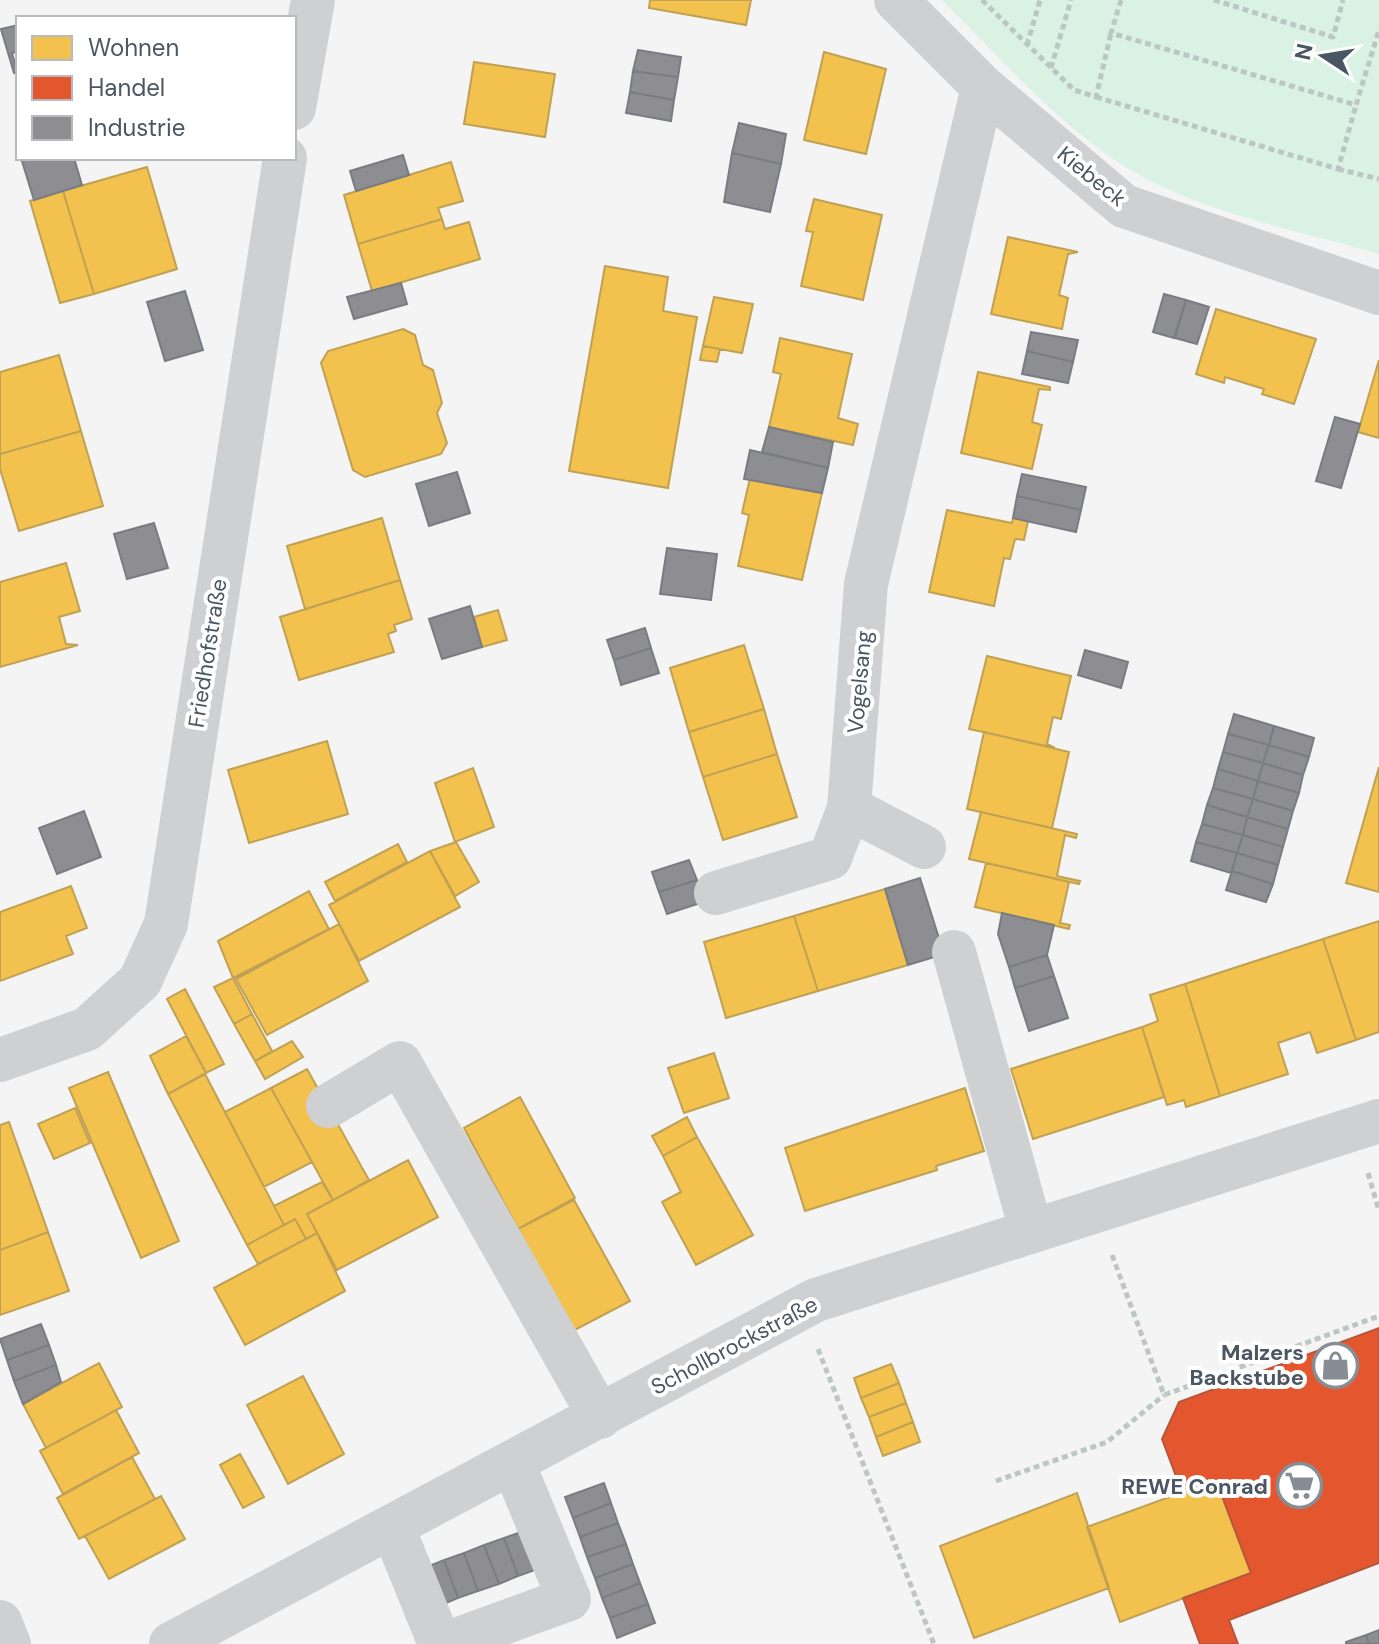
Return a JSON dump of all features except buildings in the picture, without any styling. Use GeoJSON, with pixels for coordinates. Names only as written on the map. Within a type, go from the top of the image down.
{"type":"FeatureCollection","features":[{"type":"Feature","properties":{"kind":"street"},"geometry":{"type":"LineString","coordinates":[[296,97],[313,0]]}},
{"type":"Feature","properties":{"kind":"street","name":"Kiebeck"},"geometry":{"type":"LineString","coordinates":[[896,0],[983,87],[1124,206],[1379,293]]}},
{"type":"Feature","properties":{"kind":"street","name":"Vogelsang"},"geometry":{"type":"LineString","coordinates":[[716,893],[830,858],[849,808],[866,584],[983,87]]}},
{"type":"Feature","properties":{"kind":"street","name":"Friedhofstraße"},"geometry":{"type":"LineString","coordinates":[[0,1060],[87,1029],[140,981],[166,924],[285,160]]}},
{"type":"Feature","properties":{"kind":"street"},"geometry":{"type":"LineString","coordinates":[[849,808],[924,847]]}},
{"type":"Feature","properties":{"kind":"street"},"geometry":{"type":"LineString","coordinates":[[954,952],[1031,1230]]}},
{"type":"Feature","properties":{"kind":"street"},"geometry":{"type":"LineString","coordinates":[[328,1106],[400,1063],[600,1417]]}},
{"type":"Feature","properties":{"kind":"street","name":"Schollbrockstraße"},"geometry":{"type":"LineString","coordinates":[[171,1644],[803,1307],[1031,1230],[1379,1121]]}},
{"type":"Feature","properties":{"kind":"street"},"geometry":{"type":"LineString","coordinates":[[393,1528],[442,1644],[569,1599],[513,1463]]}},
{"type":"Feature","properties":{"kind":"street"},"geometry":{"type":"LineString","coordinates":[[0,1622],[9,1644]]}},
{"type":"Feature","properties":{"kind":"path"},"geometry":{"type":"LineString","coordinates":[[982,0],[1074,90],[1379,179]]}},
{"type":"Feature","properties":{"kind":"path"},"geometry":{"type":"LineString","coordinates":[[1027,45],[1040,0]]}},
{"type":"Feature","properties":{"kind":"path"},"geometry":{"type":"LineString","coordinates":[[1051,68],[1071,0]]}},
{"type":"Feature","properties":{"kind":"path"},"geometry":{"type":"LineString","coordinates":[[1096,97],[1121,0]]}},
{"type":"Feature","properties":{"kind":"path"},"geometry":{"type":"LineString","coordinates":[[1214,0],[1333,37],[1343,0]]}},
{"type":"Feature","properties":{"kind":"path"},"geometry":{"type":"LineString","coordinates":[[1338,169],[1379,30]]}},
{"type":"Feature","properties":{"kind":"path"},"geometry":{"type":"LineString","coordinates":[[1111,33],[1356,105]]}},
{"type":"Feature","properties":{"kind":"path"},"geometry":{"type":"LineString","coordinates":[[1366,1168],[1379,1211]]}},
{"type":"Feature","properties":{"kind":"path"},"geometry":{"type":"LineString","coordinates":[[1108,1246],[1164,1395]]}},
{"type":"Feature","properties":{"kind":"path"},"geometry":{"type":"LineString","coordinates":[[803,1307],[934,1644]]}},
{"type":"Feature","properties":{"kind":"path"},"geometry":{"type":"LineString","coordinates":[[996,1481],[1107,1442],[1164,1395],[1379,1316]]}},
{"type":"Feature","properties":{"kind":"green space"},"geometry":{"type":"Polygon","coordinates":[[[942,0],[1379,0],[1379,254],[1213,207],[1180,195],[1121,164],[1050,108],[942,0]]]}},
{"type":"Feature","properties":{"kind":"place","name":"Malzers Backstube"},"geometry":{"type":"Point","coordinates":[1335,1365]}},
{"type":"Feature","properties":{"kind":"place","name":"REWE Conrad"},"geometry":{"type":"Point","coordinates":[1299,1486]}}]}
